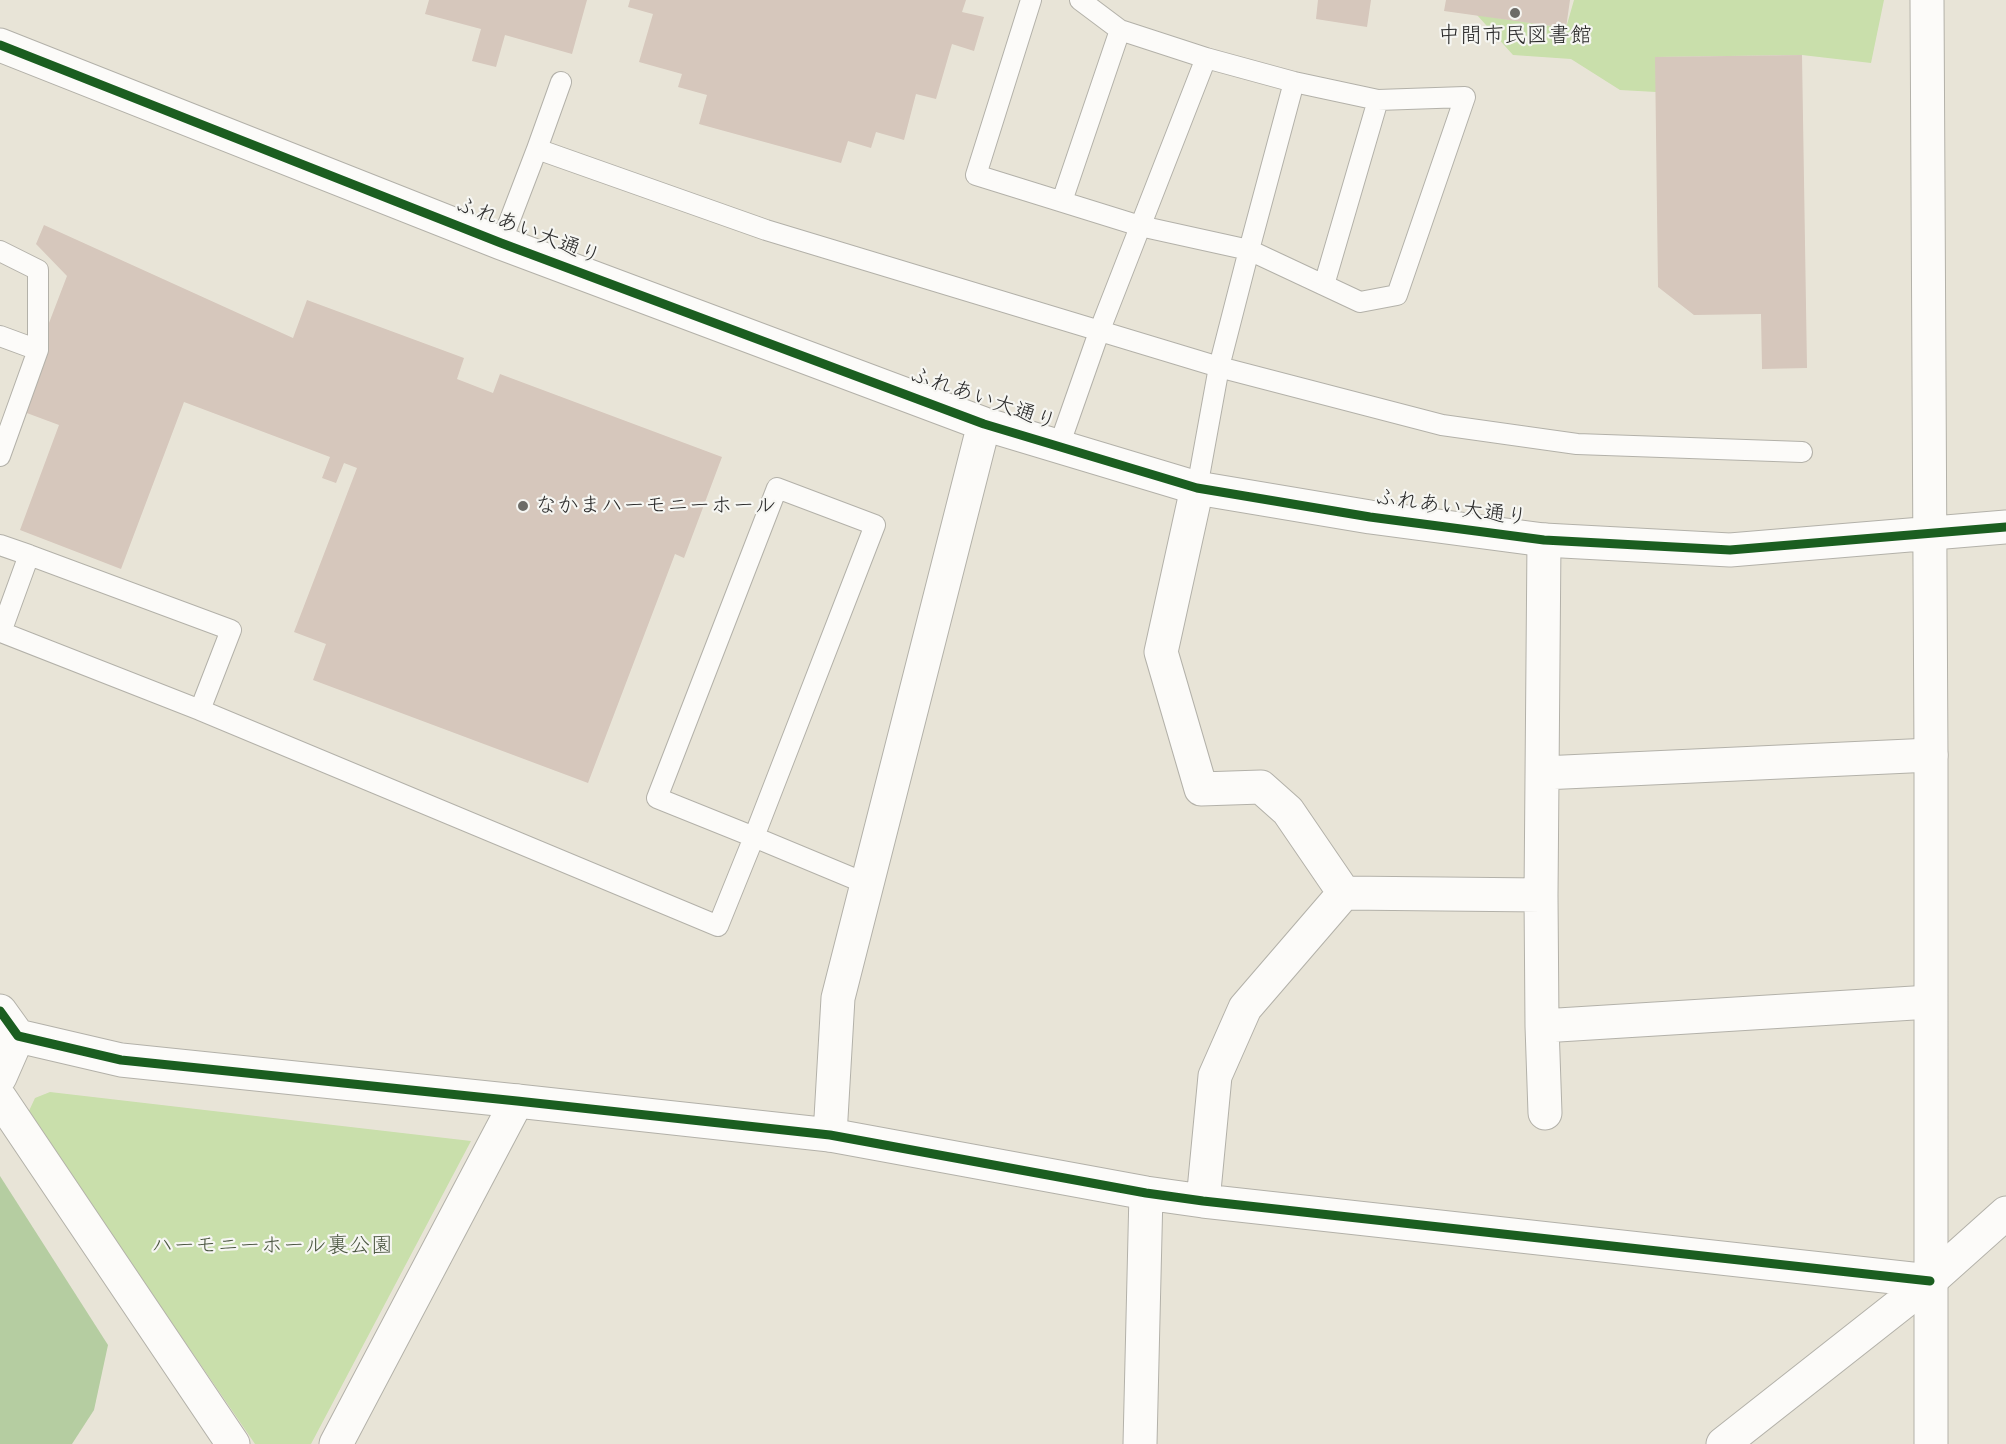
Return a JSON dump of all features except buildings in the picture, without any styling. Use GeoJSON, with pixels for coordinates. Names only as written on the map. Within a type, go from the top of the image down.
{"type":"FeatureCollection","features":[{"type":"Feature","properties":{"kind":"street"},"geometry":{"type":"LineString","coordinates":[[1927,0],[1931,754],[1931,1444]]}},
{"type":"Feature","properties":{"kind":"street","name":"ふれあい大通り"},"geometry":{"type":"LineString","coordinates":[[0,45],[501,243],[984,424],[1197,488],[1370,517],[1544,540],[1730,550],[2006,527]]}},
{"type":"Feature","properties":{"kind":"street"},"geometry":{"type":"LineString","coordinates":[[831,1135],[838,998],[984,424]]}},
{"type":"Feature","properties":{"kind":"street"},"geometry":{"type":"LineString","coordinates":[[1197,488],[1161,652],[1201,789],[1261,787],[1288,811],[1344,893]]}},
{"type":"Feature","properties":{"kind":"street"},"geometry":{"type":"LineString","coordinates":[[1544,540],[1541,895],[1545,1113]]}},
{"type":"Feature","properties":{"kind":"street"},"geometry":{"type":"LineString","coordinates":[[1543,773],[1931,754]]}},
{"type":"Feature","properties":{"kind":"street"},"geometry":{"type":"LineString","coordinates":[[1203,1201],[1215,1076],[1245,1008],[1344,893],[1541,895]]}},
{"type":"Feature","properties":{"kind":"street"},"geometry":{"type":"LineString","coordinates":[[1542,1026],[1930,1002]]}},
{"type":"Feature","properties":{"kind":"street"},"geometry":{"type":"LineString","coordinates":[[0,1077],[9,1024],[121,1060],[831,1135],[1146,1194],[1930,1281]]}},
{"type":"Feature","properties":{"kind":"street"},"geometry":{"type":"LineString","coordinates":[[0,1098],[233,1444]]}},
{"type":"Feature","properties":{"kind":"street"},"geometry":{"type":"LineString","coordinates":[[336,1444],[517,1101]]}},
{"type":"Feature","properties":{"kind":"street"},"geometry":{"type":"LineString","coordinates":[[1140,1444],[1146,1194]]}},
{"type":"Feature","properties":{"kind":"street"},"geometry":{"type":"LineString","coordinates":[[1723,1444],[1930,1281],[2006,1212]]}},
{"type":"Feature","properties":{"kind":"lane"},"geometry":{"type":"LineString","coordinates":[[1031,0],[975,175],[1140,226],[1249,250],[1360,302],[1396,295],[1465,97],[1378,100],[1294,81],[1206,58],[1120,30],[1080,0]]}},
{"type":"Feature","properties":{"kind":"lane"},"geometry":{"type":"LineString","coordinates":[[1062,201],[1120,30]]}},
{"type":"Feature","properties":{"kind":"lane"},"geometry":{"type":"LineString","coordinates":[[1059,446],[1099,332],[1206,58]]}},
{"type":"Feature","properties":{"kind":"lane"},"geometry":{"type":"LineString","coordinates":[[1197,488],[1219,367],[1294,81]]}},
{"type":"Feature","properties":{"kind":"lane"},"geometry":{"type":"LineString","coordinates":[[501,243],[561,82]]}},
{"type":"Feature","properties":{"kind":"lane"},"geometry":{"type":"LineString","coordinates":[[1324,285],[1378,100]]}},
{"type":"Feature","properties":{"kind":"lane"},"geometry":{"type":"LineString","coordinates":[[537,148],[766,230],[1099,332],[1219,367],[1442,425],[1577,444],[1802,452]]}},
{"type":"Feature","properties":{"kind":"lane"},"geometry":{"type":"LineString","coordinates":[[0,251],[38,270],[38,350],[1,449]]}},
{"type":"Feature","properties":{"kind":"lane"},"geometry":{"type":"LineString","coordinates":[[0,336],[38,350]]}},
{"type":"Feature","properties":{"kind":"lane"},"geometry":{"type":"LineString","coordinates":[[29,555],[1,632],[200,710],[718,926],[753,837],[875,525],[777,488],[657,798],[753,837],[867,884]]}},
{"type":"Feature","properties":{"kind":"lane"},"geometry":{"type":"LineString","coordinates":[[0,544],[231,630],[200,710]]}},
{"type":"Feature","properties":{"kind":"green space"},"geometry":{"type":"Polygon","coordinates":[[[1574,0],[1884,0],[1871,63],[1802,55],[1656,57],[1656,92],[1620,90],[1571,59],[1513,55],[1477,15],[1566,28],[1574,0]]]}},
{"type":"Feature","properties":{"kind":"green space","name":"ハーモニーホール裏公園"},"geometry":{"type":"Polygon","coordinates":[[[50,1092],[471,1141],[311,1444],[255,1444],[28,1113],[35,1098],[50,1092]]]}},
{"type":"Feature","properties":{"kind":"green space"},"geometry":{"type":"Polygon","coordinates":[[[0,1176],[108,1345],[94,1410],[72,1444],[0,1444],[0,1176]]]}},
{"type":"Feature","properties":{"kind":"cycle path"},"geometry":{"type":"LineString","coordinates":[[0,45],[501,243],[984,424],[1197,488],[1370,517],[1544,540],[1730,550],[2006,527]]}},
{"type":"Feature","properties":{"kind":"cycle path"},"geometry":{"type":"LineString","coordinates":[[0,1011],[18,1036],[121,1060],[830,1135],[1146,1193],[1203,1201],[1930,1281]]}},
{"type":"Feature","properties":{"kind":"place","name":"中間市民図書館"},"geometry":{"type":"Point","coordinates":[1515,13]}},
{"type":"Feature","properties":{"kind":"place","name":"なかまハーモニーホール"},"geometry":{"type":"Point","coordinates":[523,506]}}]}
